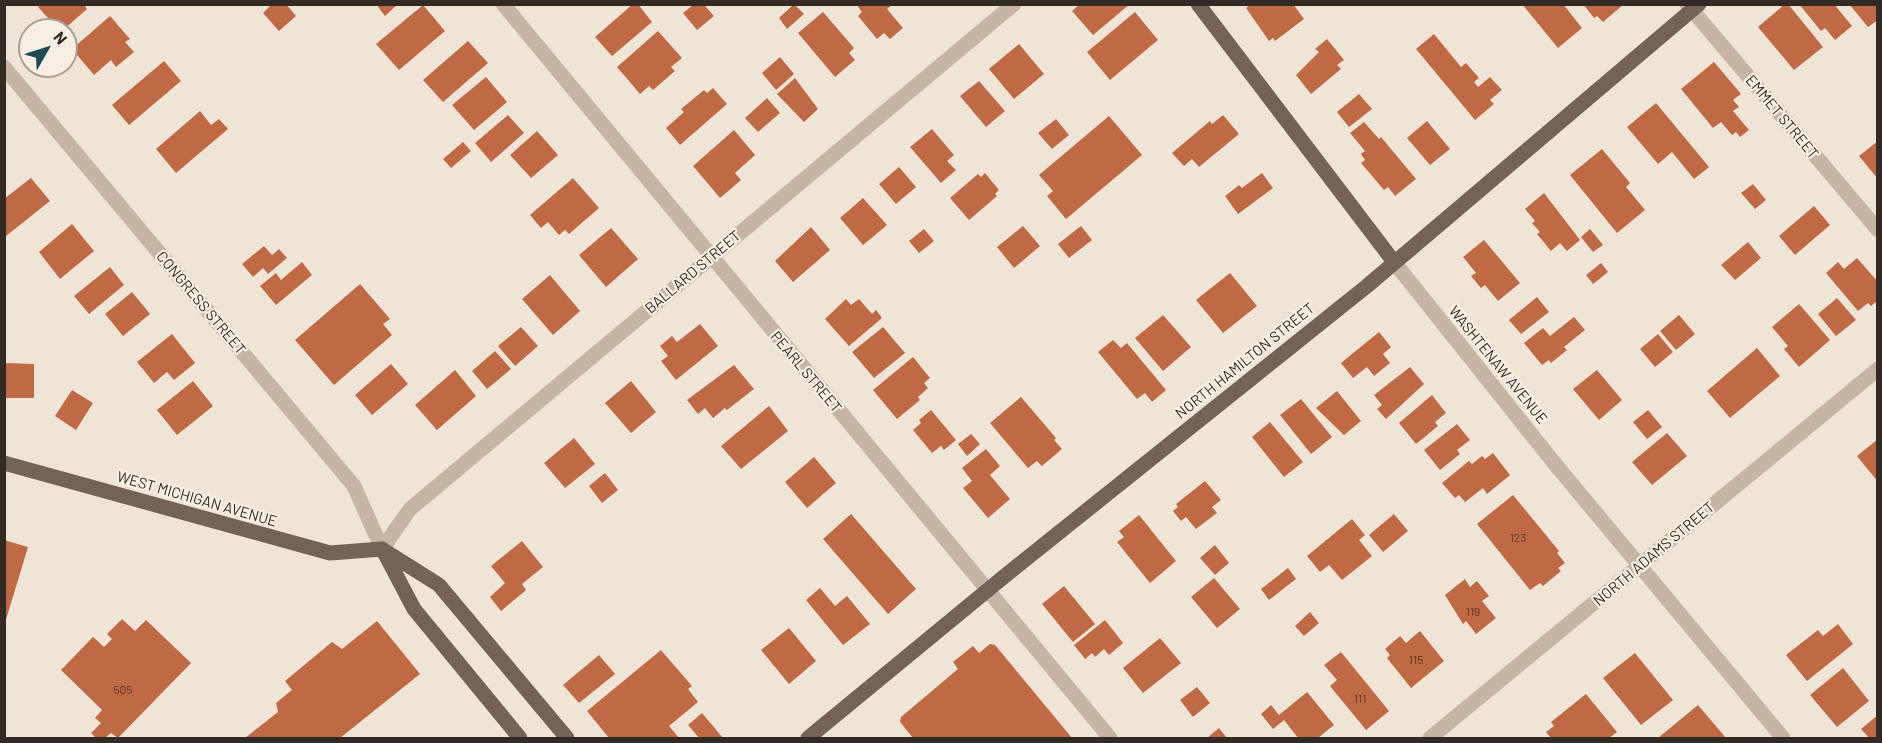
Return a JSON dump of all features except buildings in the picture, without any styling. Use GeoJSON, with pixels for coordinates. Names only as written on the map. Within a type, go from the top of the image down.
{"type":"FeatureCollection","features":[{"type":"Feature","properties":{"kind":"main road","name":"WASHTENAW AVENUE"},"geometry":{"type":"LineString","coordinates":[[1198,4],[1394,262]]}},
{"type":"Feature","properties":{"kind":"main road","name":"NORTH HAMILTON STREET"},"geometry":{"type":"LineString","coordinates":[[808,738],[1394,262],[1693,6]]}},
{"type":"Feature","properties":{"kind":"main road","name":"WEST MICHIGAN AVENUE"},"geometry":{"type":"LineString","coordinates":[[4,463],[314,550],[330,553],[382,549]]}},
{"type":"Feature","properties":{"kind":"main road"},"geometry":{"type":"LineString","coordinates":[[382,549],[414,609],[520,738]]}},
{"type":"Feature","properties":{"kind":"main road"},"geometry":{"type":"LineString","coordinates":[[382,549],[439,585],[567,738]]}},
{"type":"Feature","properties":{"kind":"street","name":"PEARL STREET"},"geometry":{"type":"LineString","coordinates":[[503,4],[710,258],[1110,738]]}},
{"type":"Feature","properties":{"kind":"street","name":"BALLARD STREET"},"geometry":{"type":"LineString","coordinates":[[382,549],[410,509],[1014,4]]}},
{"type":"Feature","properties":{"kind":"street","name":"EMMET STREET"},"geometry":{"type":"LineString","coordinates":[[1693,6],[1878,230]]}},
{"type":"Feature","properties":{"kind":"street","name":"CONGRESS STREET"},"geometry":{"type":"LineString","coordinates":[[4,67],[354,486],[382,549]]}},
{"type":"Feature","properties":{"kind":"street","name":"WASHTENAW AVENUE"},"geometry":{"type":"LineString","coordinates":[[1394,262],[1639,567],[1783,738]]}},
{"type":"Feature","properties":{"kind":"street","name":"NORTH ADAMS STREET"},"geometry":{"type":"LineString","coordinates":[[1430,738],[1878,369]]}}]}
